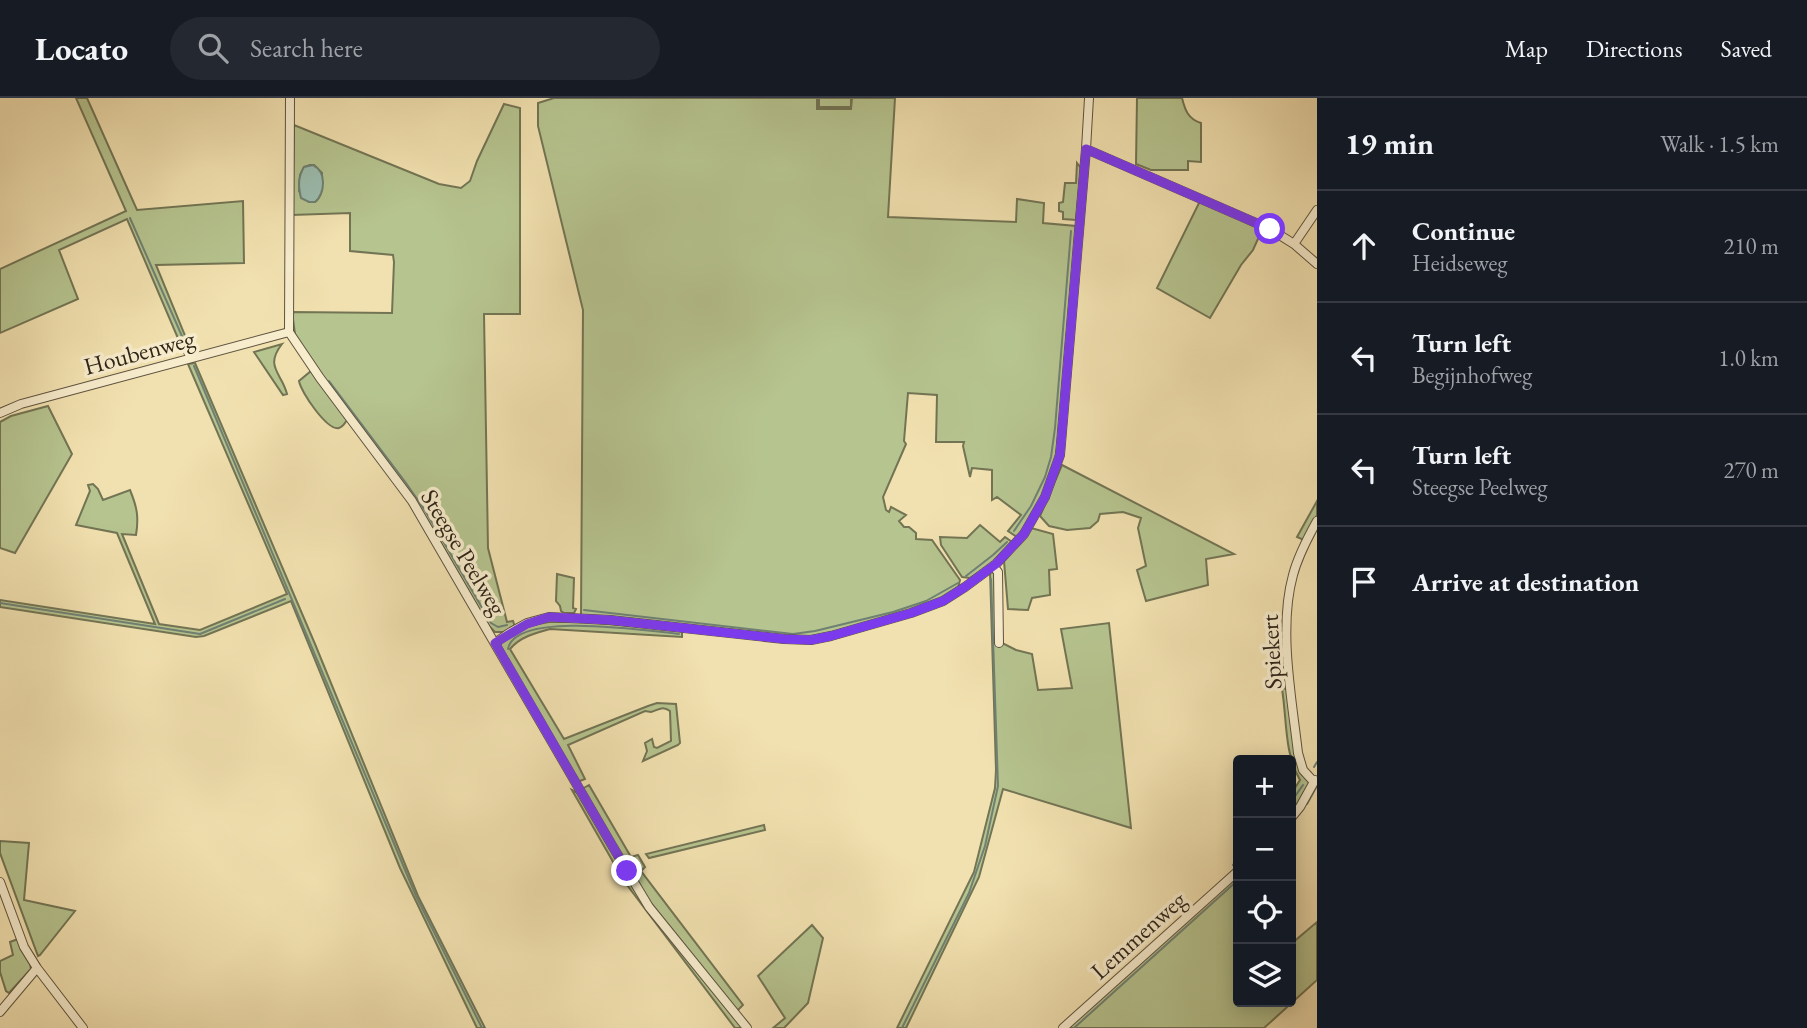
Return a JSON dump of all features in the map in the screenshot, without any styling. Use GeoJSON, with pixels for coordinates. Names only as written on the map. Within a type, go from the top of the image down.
{"type":"FeatureCollection","features":[{"type":"Feature","properties":{"kind":"street"},"geometry":{"type":"LineString","coordinates":[[289,98],[289,332]]}},
{"type":"Feature","properties":{"kind":"street"},"geometry":{"type":"LineString","coordinates":[[495,643],[527,624],[549,617],[610,620],[811,640],[911,613],[943,601],[993,566],[1024,534],[1045,497],[1060,455],[1089,98]]}},
{"type":"Feature","properties":{"kind":"street"},"geometry":{"type":"LineString","coordinates":[[1086,149],[1270,229],[1294,244],[1317,264]]}},
{"type":"Feature","properties":{"kind":"street"},"geometry":{"type":"LineString","coordinates":[[1294,244],[1317,210]]}},
{"type":"Feature","properties":{"kind":"street","name":"Houbenweg"},"geometry":{"type":"LineString","coordinates":[[0,413],[21,404],[289,332]]}},
{"type":"Feature","properties":{"kind":"street","name":"Steegse Peelweg"},"geometry":{"type":"LineString","coordinates":[[289,332],[412,501],[649,907],[747,1028]]}},
{"type":"Feature","properties":{"kind":"street","name":"Spiekert"},"geometry":{"type":"LineString","coordinates":[[1316,779],[1303,770],[1298,753],[1286,642],[1292,577],[1302,547],[1317,521]]}},
{"type":"Feature","properties":{"kind":"street"},"geometry":{"type":"LineString","coordinates":[[993,566],[998,572],[999,643]]}},
{"type":"Feature","properties":{"kind":"street"},"geometry":{"type":"LineString","coordinates":[[1296,812],[1316,779]]}},
{"type":"Feature","properties":{"kind":"street","name":"Lemmenweg"},"geometry":{"type":"LineString","coordinates":[[1063,1028],[1233,875]]}},
{"type":"Feature","properties":{"kind":"street"},"geometry":{"type":"LineString","coordinates":[[0,882],[24,947],[83,1028]]}},
{"type":"Feature","properties":{"kind":"street"},"geometry":{"type":"LineString","coordinates":[[0,1012],[37,968]]}},
{"type":"Feature","properties":{"kind":"green space"},"geometry":{"type":"Polygon","coordinates":[[[76,98],[87,98],[137,210],[243,201],[244,263],[156,265],[193,355],[186,357],[127,219],[59,250],[78,299],[0,333],[0,269],[126,211],[76,98]]]}},
{"type":"Feature","properties":{"kind":"green space"},"geometry":{"type":"Polygon","coordinates":[[[554,98],[817,98],[817,109],[851,109],[852,98],[895,98],[888,217],[1016,222],[1017,199],[1044,203],[1043,223],[1076,226],[1055,461],[1044,493],[1017,537],[1008,531],[1021,515],[997,497],[992,500],[992,470],[972,468],[970,477],[964,442],[936,442],[937,395],[908,393],[904,441],[906,444],[883,497],[886,510],[889,512],[891,507],[906,515],[899,521],[916,533],[916,539],[932,540],[960,580],[958,588],[935,602],[856,627],[803,638],[581,616],[583,310],[538,126],[538,103],[554,98]]]}},
{"type":"Feature","properties":{"kind":"green space"},"geometry":{"type":"Polygon","coordinates":[[[819,98],[851,98],[851,107],[819,107],[819,98]]]}},
{"type":"Feature","properties":{"kind":"green space"},"geometry":{"type":"Polygon","coordinates":[[[1137,98],[1182,98],[1188,114],[1201,123],[1201,162],[1188,161],[1188,170],[1151,170],[1136,164],[1137,98]]]}},
{"type":"Feature","properties":{"kind":"green space"},"geometry":{"type":"Polygon","coordinates":[[[504,104],[520,108],[520,314],[484,314],[488,548],[507,622],[513,621],[515,627],[504,632],[495,632],[489,626],[427,519],[318,371],[295,334],[292,312],[392,313],[394,262],[393,255],[350,251],[350,213],[292,215],[294,125],[439,184],[461,188],[470,181],[504,104]],[[314,165],[304,167],[300,175],[299,191],[309,202],[318,199],[322,189],[322,173],[314,165]]]}},
{"type":"Feature","properties":{"kind":"green space"},"geometry":{"type":"Polygon","coordinates":[[[1077,163],[1081,168],[1076,220],[1063,219],[1059,203],[1063,202],[1065,183],[1076,183],[1077,163]]]}},
{"type":"Feature","properties":{"kind":"green space"},"geometry":{"type":"Polygon","coordinates":[[[1200,201],[1262,230],[1253,250],[1241,265],[1210,318],[1157,288],[1200,201]]]}},
{"type":"Feature","properties":{"kind":"green space"},"geometry":{"type":"Polygon","coordinates":[[[282,344],[274,364],[285,387],[287,394],[283,395],[254,352],[282,344]]]}},
{"type":"Feature","properties":{"kind":"green space"},"geometry":{"type":"Polygon","coordinates":[[[195,363],[315,644],[418,896],[485,1028],[477,1028],[400,868],[291,601],[196,637],[0,607],[0,600],[155,624],[117,533],[76,525],[90,491],[88,485],[93,484],[103,500],[130,490],[137,512],[136,535],[122,534],[159,624],[200,630],[287,594],[188,364],[195,363]]]}},
{"type":"Feature","properties":{"kind":"green space"},"geometry":{"type":"Polygon","coordinates":[[[311,371],[347,420],[339,428],[328,423],[315,410],[304,393],[299,381],[311,371]]]}},
{"type":"Feature","properties":{"kind":"green space"},"geometry":{"type":"Polygon","coordinates":[[[48,406],[72,454],[15,553],[0,548],[0,422],[11,416],[48,406]]]}},
{"type":"Feature","properties":{"kind":"green space"},"geometry":{"type":"Polygon","coordinates":[[[1062,465],[1234,554],[1206,559],[1208,585],[1146,601],[1137,570],[1146,566],[1138,528],[1141,518],[1123,512],[1100,514],[1098,521],[1090,528],[1067,530],[1049,526],[1040,516],[1062,465]]]}},
{"type":"Feature","properties":{"kind":"green space"},"geometry":{"type":"Polygon","coordinates":[[[1317,501],[1317,515],[1304,540],[1297,537],[1317,501]]]}},
{"type":"Feature","properties":{"kind":"green space"},"geometry":{"type":"Polygon","coordinates":[[[980,525],[1000,542],[1005,537],[1012,542],[992,563],[970,578],[962,577],[941,545],[940,537],[967,538],[980,525]]]}},
{"type":"Feature","properties":{"kind":"green space"},"geometry":{"type":"Polygon","coordinates":[[[1031,528],[1053,534],[1057,569],[1049,570],[1050,595],[1032,598],[1028,610],[1008,609],[1004,561],[1031,528]]]}},
{"type":"Feature","properties":{"kind":"green space"},"geometry":{"type":"Polygon","coordinates":[[[990,571],[997,574],[998,641],[1032,654],[1038,690],[1072,688],[1061,629],[1109,623],[1131,828],[1003,789],[979,877],[906,1028],[897,1028],[974,872],[995,788],[990,571]]]}},
{"type":"Feature","properties":{"kind":"green space"},"geometry":{"type":"Polygon","coordinates":[[[557,574],[574,578],[574,613],[561,611],[556,601],[557,574]]]}},
{"type":"Feature","properties":{"kind":"green space"},"geometry":{"type":"Polygon","coordinates":[[[549,622],[584,622],[682,630],[682,637],[550,629],[523,638],[510,649],[564,739],[657,703],[676,704],[680,743],[643,761],[647,751],[645,743],[652,739],[654,747],[657,748],[671,741],[670,711],[663,708],[645,711],[568,745],[585,779],[577,781],[501,650],[501,644],[516,631],[549,622]]]}},
{"type":"Feature","properties":{"kind":"green space"},"geometry":{"type":"Polygon","coordinates":[[[1288,688],[1299,765],[1309,782],[1296,805],[1296,786],[1300,780],[1296,772],[1296,755],[1290,755],[1282,689],[1288,688]]]}},
{"type":"Feature","properties":{"kind":"green space"},"geometry":{"type":"Polygon","coordinates":[[[589,785],[631,857],[638,855],[645,867],[641,871],[743,1005],[737,1011],[639,888],[582,789],[589,785]]]}},
{"type":"Feature","properties":{"kind":"green space"},"geometry":{"type":"Polygon","coordinates":[[[572,790],[578,793],[621,868],[743,1028],[735,1028],[624,881],[572,790]]]}},
{"type":"Feature","properties":{"kind":"green space"},"geometry":{"type":"Polygon","coordinates":[[[764,825],[765,830],[649,858],[646,854],[764,825]]]}},
{"type":"Feature","properties":{"kind":"green space"},"geometry":{"type":"Polygon","coordinates":[[[0,841],[29,843],[24,900],[75,911],[38,956],[0,853],[0,841]]]}},
{"type":"Feature","properties":{"kind":"green space"},"geometry":{"type":"Polygon","coordinates":[[[1233,879],[1233,1007],[1287,1007],[1264,1028],[1066,1028],[1233,879]]]}},
{"type":"Feature","properties":{"kind":"green space"},"geometry":{"type":"Polygon","coordinates":[[[1317,922],[1317,980],[1296,999],[1296,940],[1317,922]]]}},
{"type":"Feature","properties":{"kind":"green space"},"geometry":{"type":"Polygon","coordinates":[[[812,925],[823,938],[808,1003],[784,1028],[773,1028],[785,1018],[758,976],[812,925]]]}},
{"type":"Feature","properties":{"kind":"green space"},"geometry":{"type":"Polygon","coordinates":[[[18,939],[31,969],[9,993],[0,972],[0,961],[13,955],[10,942],[18,939]]]}},
{"type":"Feature","properties":{"kind":"shaded area"},"geometry":{"type":"Polygon","coordinates":[[[313,165],[321,172],[323,183],[318,198],[315,202],[309,202],[301,198],[299,182],[304,167],[313,165]]]}},
{"type":"Feature","properties":{"kind":"waterway"},"geometry":{"type":"LineString","coordinates":[[130,218],[189,352]]}},
{"type":"Feature","properties":{"kind":"waterway"},"geometry":{"type":"LineString","coordinates":[[1014,531],[1031,506],[1051,457],[1071,231]]}},
{"type":"Feature","properties":{"kind":"waterway"},"geometry":{"type":"LineString","coordinates":[[194,366],[416,896],[482,1028]]}},
{"type":"Feature","properties":{"kind":"waterway"},"geometry":{"type":"LineString","coordinates":[[329,381],[426,512],[491,623],[498,627],[507,625]]}},
{"type":"Feature","properties":{"kind":"waterway"},"geometry":{"type":"LineString","coordinates":[[966,576],[1007,542]]}},
{"type":"Feature","properties":{"kind":"waterway"},"geometry":{"type":"LineString","coordinates":[[902,1028],[969,893],[985,846],[998,786],[991,579]]}},
{"type":"Feature","properties":{"kind":"waterway"},"geometry":{"type":"LineString","coordinates":[[584,610],[793,634],[893,612],[926,601],[958,583]]}},
{"type":"Feature","properties":{"kind":"waterway"},"geometry":{"type":"LineString","coordinates":[[0,603],[200,634],[285,599]]}},
{"type":"Feature","properties":{"kind":"waterway"},"geometry":{"type":"LineString","coordinates":[[508,649],[516,637],[533,630],[557,626],[613,627],[679,634]]}},
{"type":"Feature","properties":{"kind":"waterway"},"geometry":{"type":"LineString","coordinates":[[1314,767],[1317,762]]}},
{"type":"Feature","properties":{"kind":"waterway"},"geometry":{"type":"LineString","coordinates":[[1296,795],[1303,785]]}},
{"type":"Feature","properties":{"kind":"waterway"},"geometry":{"type":"LineString","coordinates":[[1307,804],[1317,786]]}},
{"type":"Feature","properties":{"kind":"waterway"},"geometry":{"type":"LineString","coordinates":[[1074,1028],[1237,881]]}},
{"type":"Feature","properties":{"kind":"route"},"geometry":{"type":"LineString","coordinates":[[627,871],[495,643],[527,624],[549,617],[610,620],[811,640],[911,613],[943,601],[996,564],[1024,534],[1045,497],[1060,455],[1086,149],[1270,229]]}}]}
